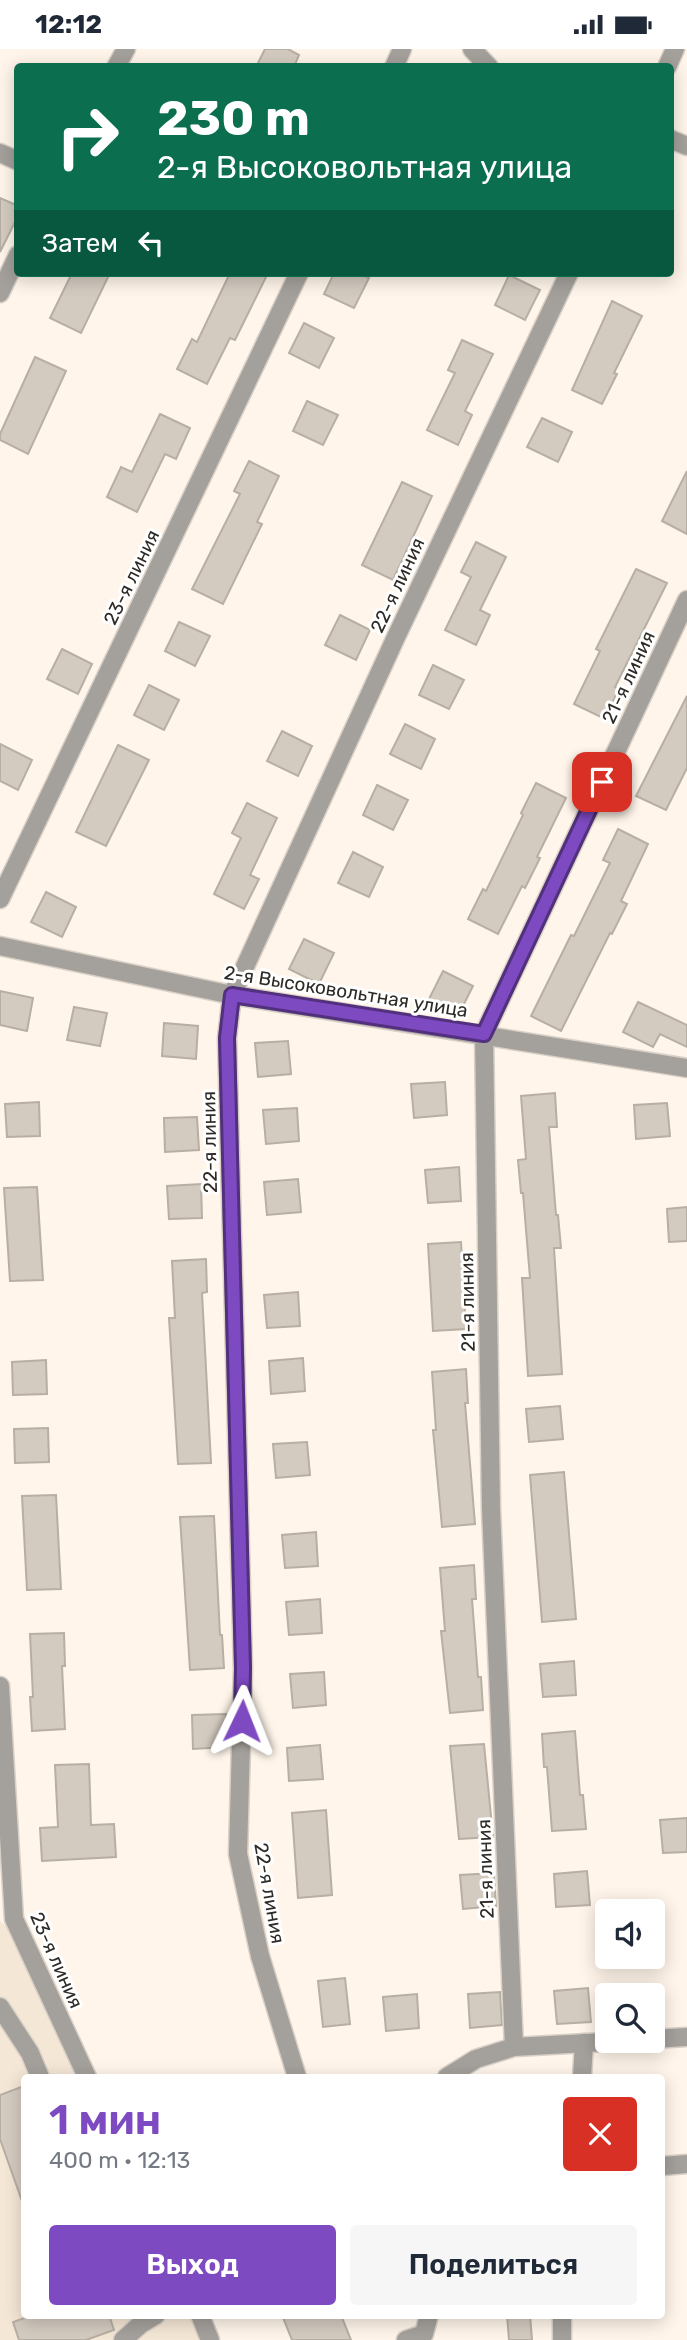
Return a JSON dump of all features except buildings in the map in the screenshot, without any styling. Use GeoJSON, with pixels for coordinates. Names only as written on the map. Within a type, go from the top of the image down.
{"type":"FeatureCollection","features":[{"type":"Feature","properties":{"kind":"street"},"geometry":{"type":"LineString","coordinates":[[472,49],[485,63]]}},
{"type":"Feature","properties":{"kind":"street"},"geometry":{"type":"LineString","coordinates":[[0,293],[14,263]]}},
{"type":"Feature","properties":{"kind":"street","name":"23-я линия"},"geometry":{"type":"LineString","coordinates":[[0,899],[297,277]]}},
{"type":"Feature","properties":{"kind":"street","name":"22-я линия"},"geometry":{"type":"LineString","coordinates":[[296,2074],[260,1956],[238,1854],[243,1668],[227,1038],[232,995],[396,637],[567,277]]}},
{"type":"Feature","properties":{"kind":"street","name":"21-я линия"},"geometry":{"type":"LineString","coordinates":[[514,2047],[491,1509],[484,1034],[687,600]]}},
{"type":"Feature","properties":{"kind":"street","name":"2-я Высоковольтная улица"},"geometry":{"type":"LineString","coordinates":[[0,946],[232,995],[687,1068]]}},
{"type":"Feature","properties":{"kind":"street","name":"23-я линия"},"geometry":{"type":"LineString","coordinates":[[0,1686],[7,1914],[87,2074]]}},
{"type":"Feature","properties":{"kind":"street"},"geometry":{"type":"LineString","coordinates":[[0,2007],[30,2053],[39,2074]]}},
{"type":"Feature","properties":{"kind":"street"},"geometry":{"type":"LineString","coordinates":[[665,2038],[687,2037]]}},
{"type":"Feature","properties":{"kind":"street"},"geometry":{"type":"LineString","coordinates":[[453,2074],[476,2059],[514,2047],[595,2042]]}},
{"type":"Feature","properties":{"kind":"street"},"geometry":{"type":"LineString","coordinates":[[582,2074],[584,2043]]}},
{"type":"Feature","properties":{"kind":"street"},"geometry":{"type":"LineString","coordinates":[[665,2166],[687,2164]]}},
{"type":"Feature","properties":{"kind":"street"},"geometry":{"type":"LineString","coordinates":[[123,2340],[144,2319]]}},
{"type":"Feature","properties":{"kind":"street"},"geometry":{"type":"LineString","coordinates":[[202,2319],[210,2340]]}},
{"type":"Feature","properties":{"kind":"street"},"geometry":{"type":"LineString","coordinates":[[406,2340],[424,2334],[428,2319]]}},
{"type":"Feature","properties":{"kind":"street"},"geometry":{"type":"LineString","coordinates":[[562,2319],[562,2340]]}},
{"type":"Feature","properties":{"kind":"shaded area"},"geometry":{"type":"Polygon","coordinates":[[[0,1921],[19,1938],[88,2074],[21,2074],[21,2319],[206,2319],[212,2340],[0,2340],[0,1921]]]}},
{"type":"Feature","properties":{"kind":"route"},"geometry":{"type":"LineString","coordinates":[[242,1721],[243,1668],[227,1038],[232,995],[484,1034],[602,782]]}}]}
